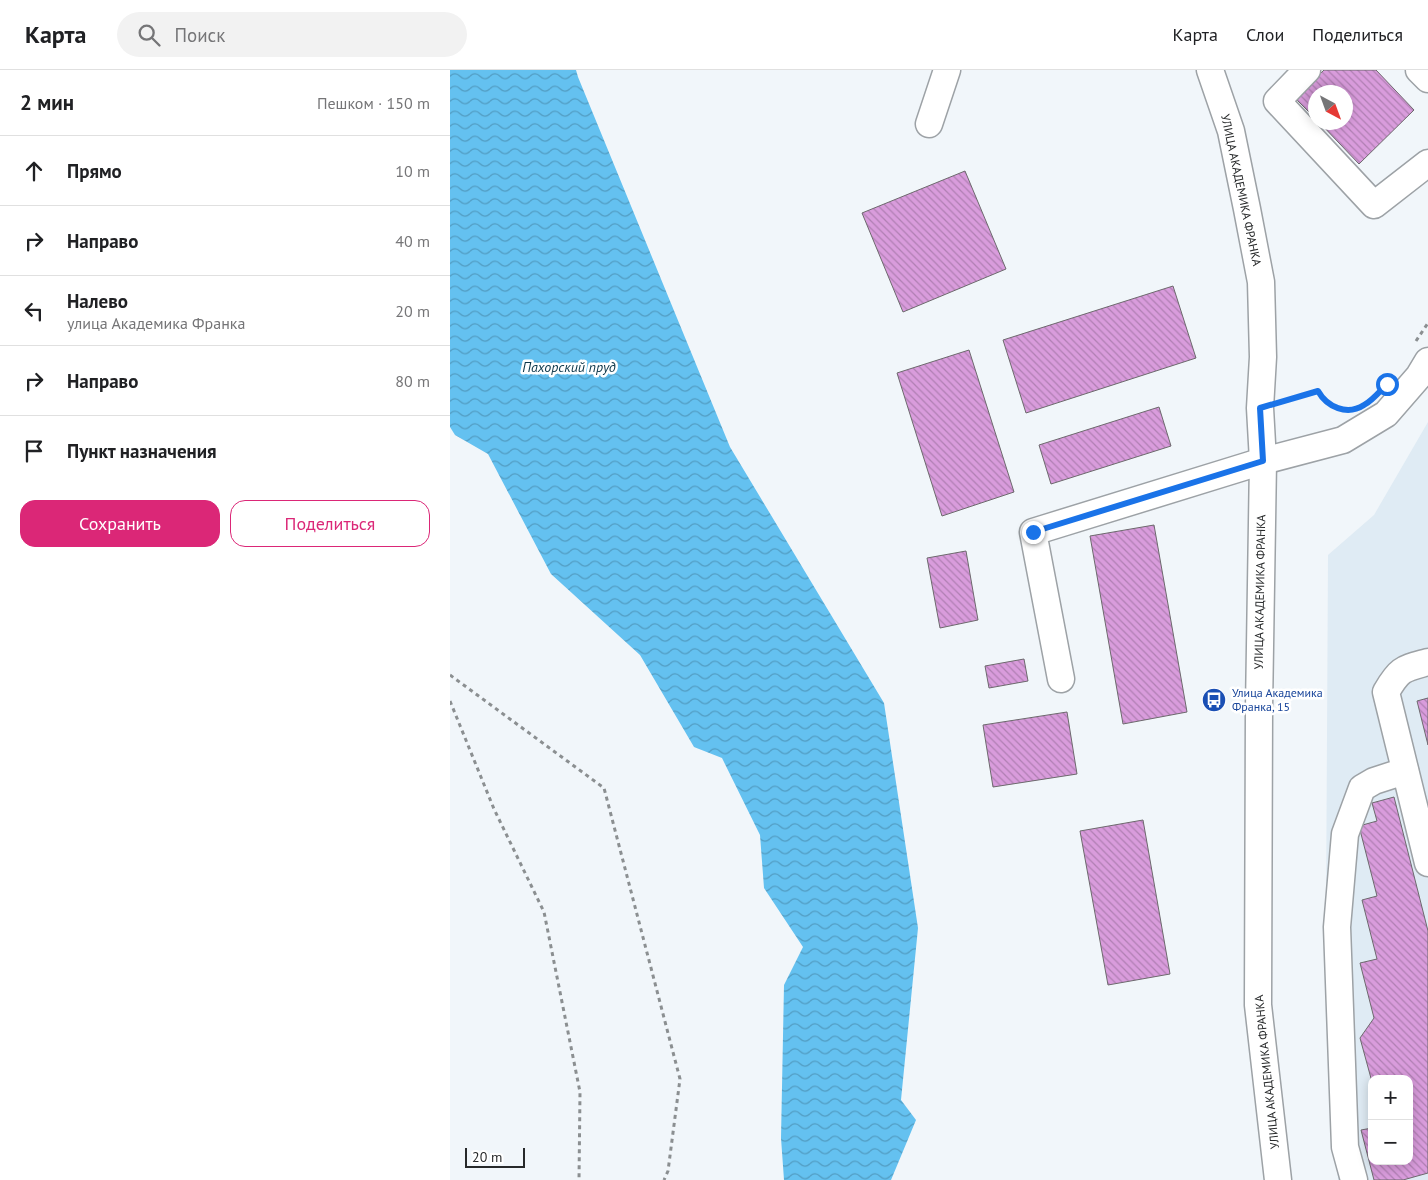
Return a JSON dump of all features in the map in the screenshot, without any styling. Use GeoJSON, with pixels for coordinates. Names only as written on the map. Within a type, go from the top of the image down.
{"type":"FeatureCollection","features":[{"type":"Feature","properties":{"kind":"street"},"geometry":{"type":"LineString","coordinates":[[929,124],[946,70]]}},
{"type":"Feature","properties":{"kind":"street","name":"УЛИЦА АКАДЕМИКА ФРАНКА"},"geometry":{"type":"LineString","coordinates":[[1210,70],[1230,131],[1261,282],[1263,357],[1260,408],[1263,461],[1258,708],[1258,1005],[1278,1180]]}},
{"type":"Feature","properties":{"kind":"street"},"geometry":{"type":"LineString","coordinates":[[1307,70],[1277,101],[1374,205],[1428,163]]}},
{"type":"Feature","properties":{"kind":"street"},"geometry":{"type":"LineString","coordinates":[[1418,70],[1428,79]]}},
{"type":"Feature","properties":{"kind":"street"},"geometry":{"type":"LineString","coordinates":[[1061,679],[1033,532],[1263,461],[1343,440],[1386,414],[1419,376],[1421,353]]}},
{"type":"Feature","properties":{"kind":"street"},"geometry":{"type":"LineString","coordinates":[[1428,662],[1402,669],[1386,692],[1428,863]]}},
{"type":"Feature","properties":{"kind":"street"},"geometry":{"type":"LineString","coordinates":[[1354,1180],[1345,1147],[1337,927],[1345,834],[1362,788],[1374,781],[1405,771]]}},
{"type":"Feature","properties":{"kind":"path"},"geometry":{"type":"LineString","coordinates":[[1421,353],[1428,323]]}},
{"type":"Feature","properties":{"kind":"path"},"geometry":{"type":"LineString","coordinates":[[1260,408],[1318,391],[1328,404],[1338,409],[1356,409]]}},
{"type":"Feature","properties":{"kind":"path"},"geometry":{"type":"LineString","coordinates":[[450,675],[604,788],[680,1079],[668,1171],[664,1180]]}},
{"type":"Feature","properties":{"kind":"path"},"geometry":{"type":"LineString","coordinates":[[450,701],[494,809],[544,912],[580,1092],[579,1180]]}},
{"type":"Feature","properties":{"kind":"shaded area"},"geometry":{"type":"Polygon","coordinates":[[[1428,422],[1428,1180],[1338,1180],[1326,912],[1328,555],[1374,515],[1428,422]]]}},
{"type":"Feature","properties":{"kind":"water","name":"Пахорский пруд"},"geometry":{"type":"Polygon","coordinates":[[[450,70],[576,70],[730,447],[884,703],[918,928],[901,1100],[916,1120],[891,1180],[784,1180],[781,1138],[784,985],[803,947],[764,888],[760,835],[722,758],[694,747],[640,655],[551,574],[488,454],[455,435],[450,427],[450,70]]]}},
{"type":"Feature","properties":{"kind":"building"},"geometry":{"type":"Polygon","coordinates":[[[1324,70],[1376,70],[1414,110],[1359,164],[1327,130],[1353,130],[1353,85],[1308,85],[1324,70]]]}},
{"type":"Feature","properties":{"kind":"building"},"geometry":{"type":"Polygon","coordinates":[[[1308,85],[1308,111],[1295,98],[1308,85]]]}},
{"type":"Feature","properties":{"kind":"building"},"geometry":{"type":"Polygon","coordinates":[[[965,171],[1006,269],[903,312],[862,213],[965,171]]]}},
{"type":"Feature","properties":{"kind":"building"},"geometry":{"type":"Polygon","coordinates":[[[1173,286],[1196,358],[1026,413],[1003,340],[1173,286]]]}},
{"type":"Feature","properties":{"kind":"building"},"geometry":{"type":"Polygon","coordinates":[[[969,350],[1014,492],[942,516],[897,373],[969,350]]]}},
{"type":"Feature","properties":{"kind":"building"},"geometry":{"type":"Polygon","coordinates":[[[1159,407],[1171,446],[1051,484],[1039,445],[1159,407]]]}},
{"type":"Feature","properties":{"kind":"building"},"geometry":{"type":"Polygon","coordinates":[[[1154,525],[1187,712],[1123,724],[1090,536],[1154,525]]]}},
{"type":"Feature","properties":{"kind":"building"},"geometry":{"type":"Polygon","coordinates":[[[966,551],[978,620],[940,628],[927,558],[966,551]]]}},
{"type":"Feature","properties":{"kind":"building"},"geometry":{"type":"Polygon","coordinates":[[[1024,659],[1028,681],[989,688],[985,666],[1024,659]]]}},
{"type":"Feature","properties":{"kind":"building"},"geometry":{"type":"Polygon","coordinates":[[[1428,698],[1428,745],[1417,701],[1428,698]]]}},
{"type":"Feature","properties":{"kind":"building"},"geometry":{"type":"Polygon","coordinates":[[[1067,712],[1077,774],[993,787],[983,725],[1067,712]]]}},
{"type":"Feature","properties":{"kind":"building"},"geometry":{"type":"Polygon","coordinates":[[[1394,797],[1428,931],[1428,1173],[1403,1180],[1374,1180],[1370,1165],[1413,1165],[1413,1075],[1370,1075],[1360,1038],[1374,1018],[1360,963],[1377,959],[1362,900],[1377,896],[1359,826],[1377,821],[1372,803],[1394,797]]]}},
{"type":"Feature","properties":{"kind":"building"},"geometry":{"type":"Polygon","coordinates":[[[1143,820],[1170,974],[1108,985],[1080,831],[1143,820]]]}},
{"type":"Feature","properties":{"kind":"building"},"geometry":{"type":"Polygon","coordinates":[[[1368,1129],[1368,1157],[1361,1130],[1368,1129]]]}},
{"type":"Feature","properties":{"kind":"place","name":"Улица Академика Франка, 15"},"geometry":{"type":"Point","coordinates":[1214,700]}},
{"type":"Feature","properties":{"kind":"route"},"geometry":{"type":"LineString","coordinates":[[1033,532],[1263,461],[1260,408],[1318,391],[1328,404],[1338,409],[1356,409],[1372,399],[1387,384]]}}]}
